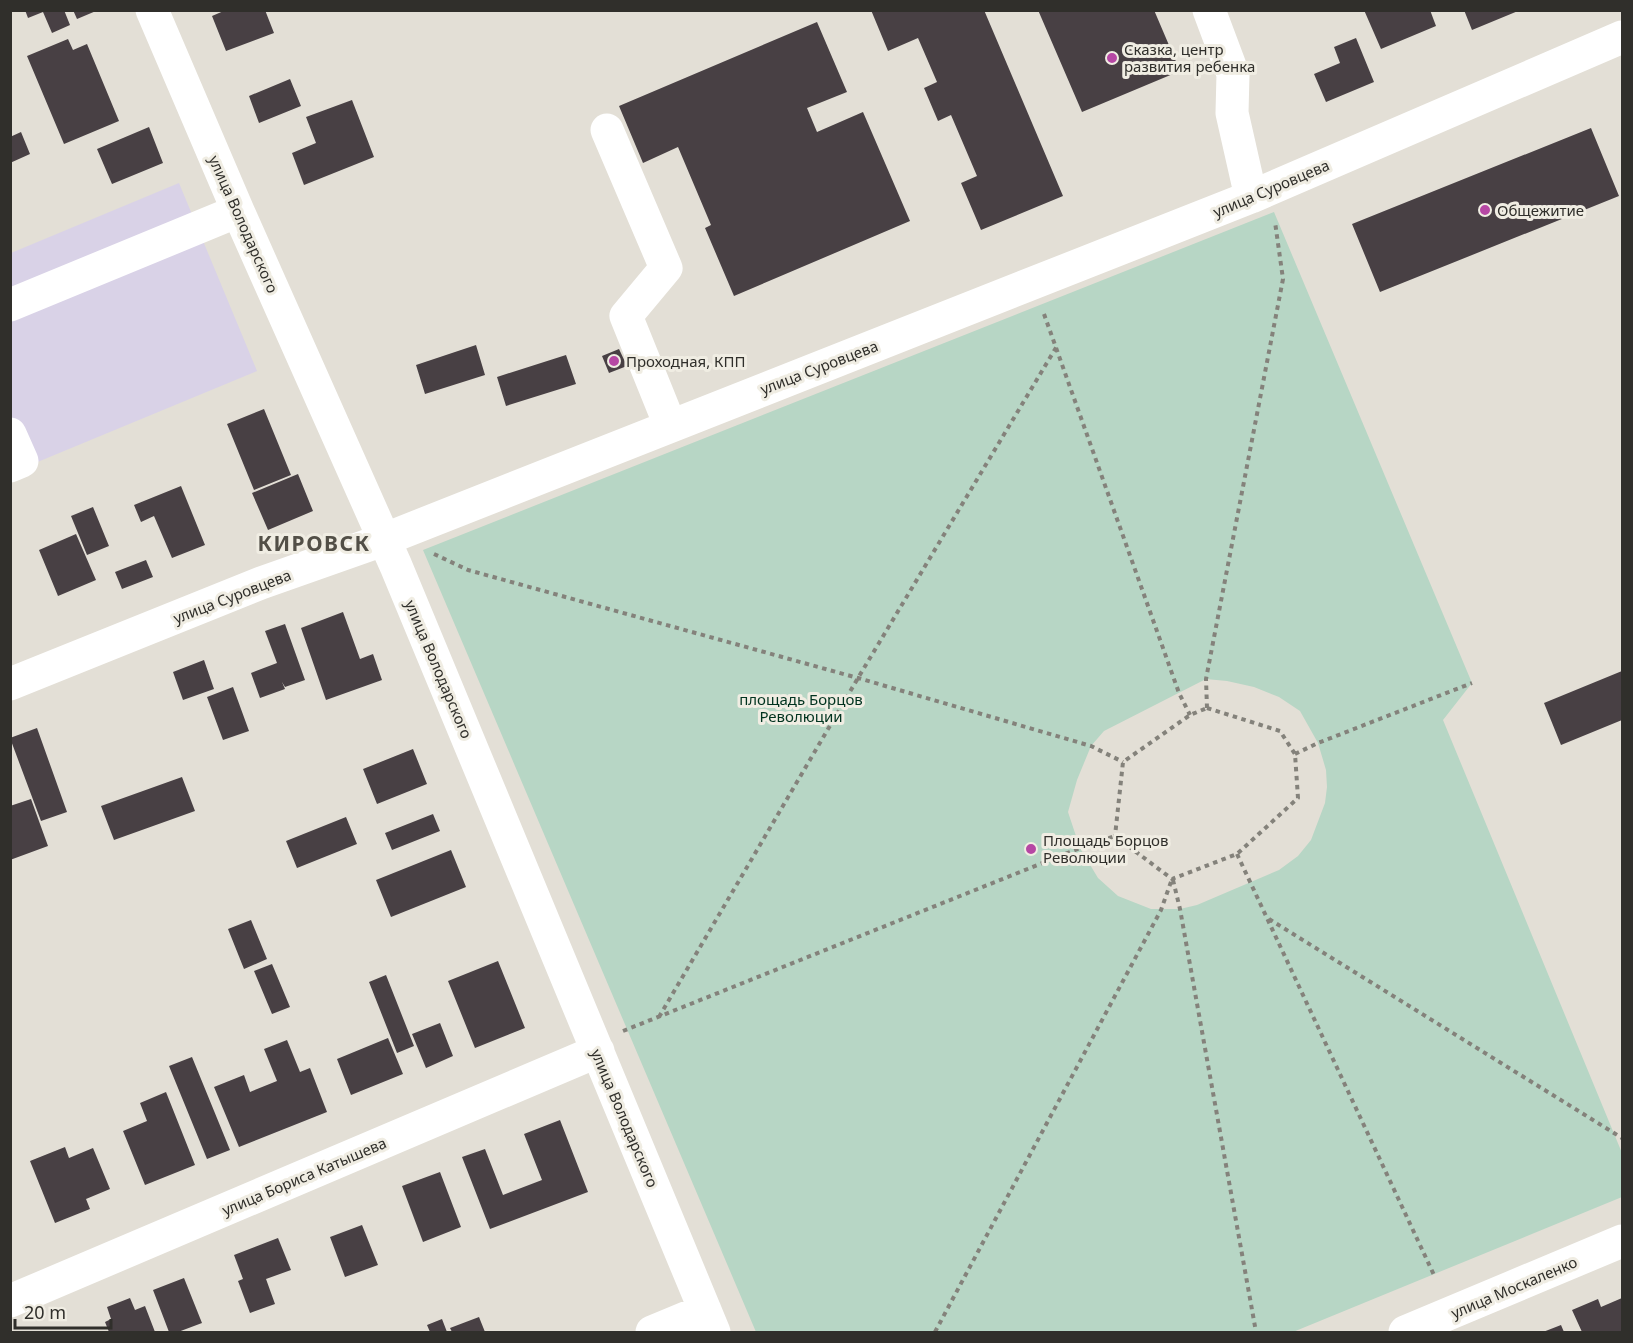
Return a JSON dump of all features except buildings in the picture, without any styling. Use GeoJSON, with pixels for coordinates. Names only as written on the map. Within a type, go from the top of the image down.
{"type":"FeatureCollection","features":[{"type":"Feature","properties":{"kind":"street","name":"улица Володарского"},"geometry":{"type":"LineString","coordinates":[[152,10],[238,211],[390,553],[710,1321]]}},
{"type":"Feature","properties":{"kind":"street"},"geometry":{"type":"LineString","coordinates":[[1209,10],[1233,74],[1232,113],[1262,205]]}},
{"type":"Feature","properties":{"kind":"street","name":"улица Суровцева"},"geometry":{"type":"LineString","coordinates":[[10,684],[261,583],[390,553],[670,425],[1262,205],[1623,37]]}},
{"type":"Feature","properties":{"kind":"street"},"geometry":{"type":"LineString","coordinates":[[607,130],[666,267],[626,316],[670,425]]}},
{"type":"Feature","properties":{"kind":"street"},"geometry":{"type":"LineString","coordinates":[[10,305],[238,211]]}},
{"type":"Feature","properties":{"kind":"street"},"geometry":{"type":"LineString","coordinates":[[10,435],[22,461],[10,466]]}},
{"type":"Feature","properties":{"kind":"street","name":"улица Бориса Катышева"},"geometry":{"type":"LineString","coordinates":[[10,1301],[596,1047]]}},
{"type":"Feature","properties":{"kind":"street","name":"улица Москаленко"},"geometry":{"type":"LineString","coordinates":[[1405,1332],[1623,1241]]}},
{"type":"Feature","properties":{"kind":"street"},"geometry":{"type":"LineString","coordinates":[[652,1332],[710,1321]]}},
{"type":"Feature","properties":{"kind":"path"},"geometry":{"type":"LineString","coordinates":[[1206,708],[1206,679],[1283,279],[1262,205]]}},
{"type":"Feature","properties":{"kind":"path"},"geometry":{"type":"LineString","coordinates":[[1041,304],[1179,693],[1190,715]]}},
{"type":"Feature","properties":{"kind":"path"},"geometry":{"type":"LineString","coordinates":[[659,1017],[1057,346]]}},
{"type":"Feature","properties":{"kind":"path"},"geometry":{"type":"LineString","coordinates":[[390,553],[423,550],[468,570],[858,678],[1091,746],[1123,762]]}},
{"type":"Feature","properties":{"kind":"path"},"geometry":{"type":"LineString","coordinates":[[1295,754],[1472,683]]}},
{"type":"Feature","properties":{"kind":"path"},"geometry":{"type":"LineString","coordinates":[[935,1332],[1161,910],[1172,879],[1237,854],[1298,798],[1295,754],[1280,731],[1206,708],[1190,715],[1123,762],[1115,836]]}},
{"type":"Feature","properties":{"kind":"path"},"geometry":{"type":"LineString","coordinates":[[596,1047],[659,1017],[1115,836]]}},
{"type":"Feature","properties":{"kind":"path"},"geometry":{"type":"LineString","coordinates":[[1115,836],[1172,879],[1180,909],[1256,1332]]}},
{"type":"Feature","properties":{"kind":"path"},"geometry":{"type":"LineString","coordinates":[[1237,854],[1434,1275]]}},
{"type":"Feature","properties":{"kind":"path"},"geometry":{"type":"LineString","coordinates":[[1268,918],[1623,1138]]}},
{"type":"Feature","properties":{"kind":"shaded area"},"geometry":{"type":"Polygon","coordinates":[[[179,183],[257,371],[11,473],[11,253],[179,183]]]}},
{"type":"Feature","properties":{"kind":"green space","name":"площадь Борцов Революции"},"geometry":{"type":"Polygon","coordinates":[[[1274,212],[1472,683],[1443,720],[1622,1153],[1622,1197],[1293,1332],[756,1332],[423,550],[1274,212]],[[1206,679],[1104,731],[1091,746],[1077,780],[1068,812],[1080,848],[1098,878],[1118,896],[1151,909],[1180,909],[1197,905],[1279,870],[1298,856],[1311,840],[1325,803],[1327,787],[1326,770],[1318,743],[1300,711],[1279,697],[1254,687],[1206,679]]]}},
{"type":"Feature","properties":{"kind":"place","name":"Сказка, центр развития ребенка"},"geometry":{"type":"Point","coordinates":[1112,58]}},
{"type":"Feature","properties":{"kind":"place","name":"Общежитие"},"geometry":{"type":"Point","coordinates":[1485,210]}},
{"type":"Feature","properties":{"kind":"place","name":"Проходная, КПП"},"geometry":{"type":"Point","coordinates":[614,361]}},
{"type":"Feature","properties":{"kind":"place","name":"Площадь Борцов Революции"},"geometry":{"type":"Point","coordinates":[1031,849]}},
{"type":"Feature","properties":{"kind":"district","name":"КИРОВСК"},"geometry":{"type":"Point","coordinates":[314,543]}}]}
